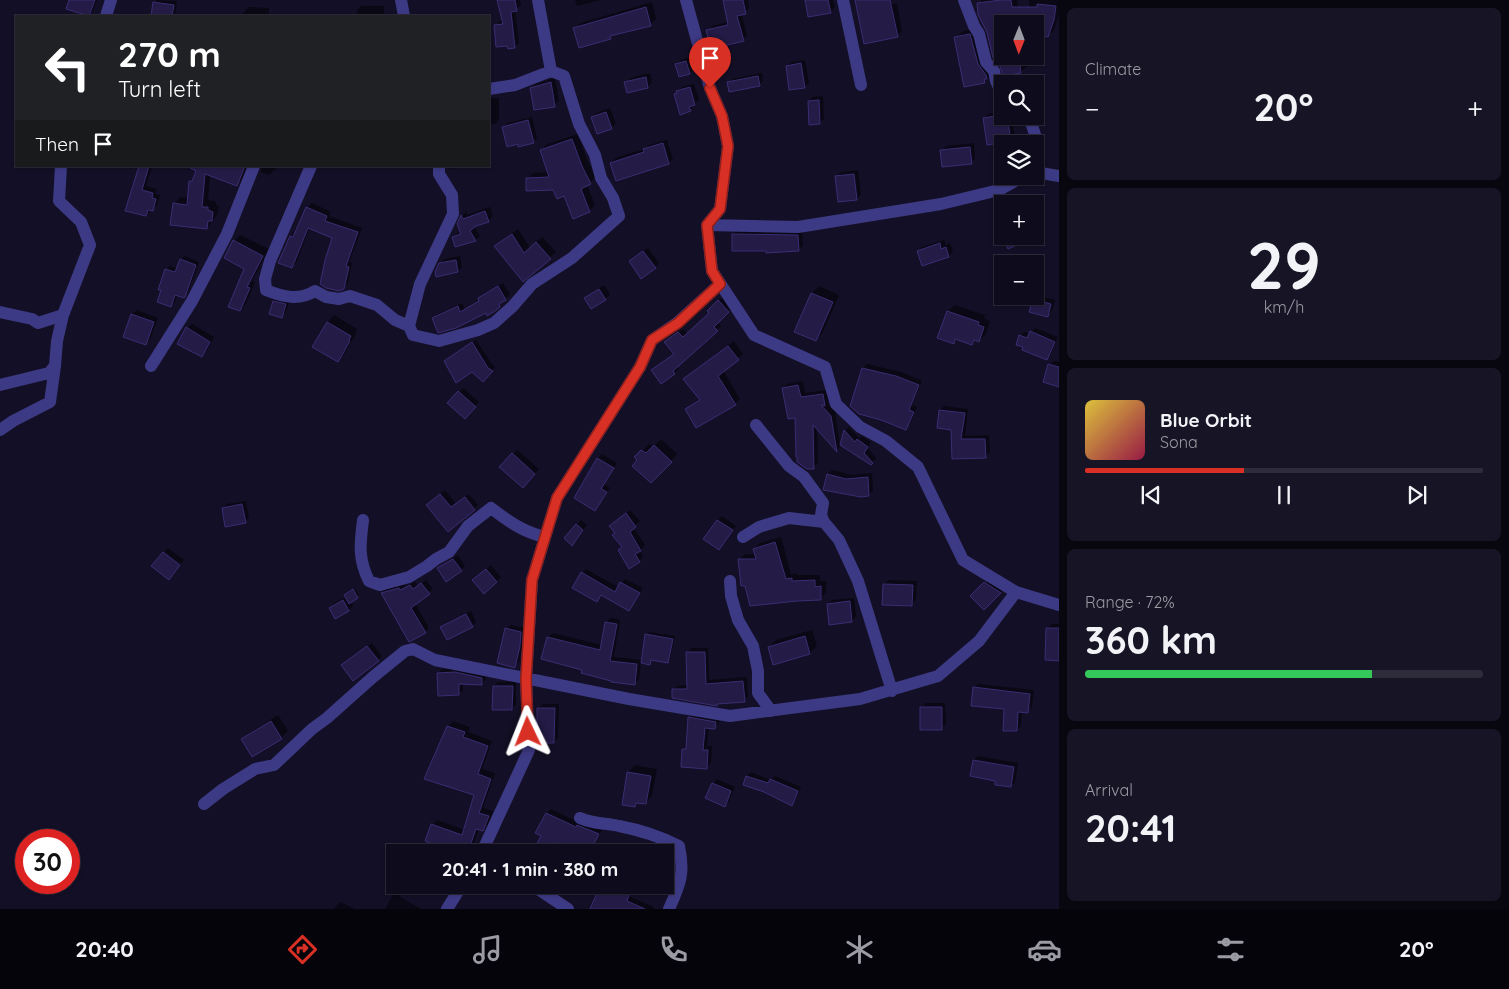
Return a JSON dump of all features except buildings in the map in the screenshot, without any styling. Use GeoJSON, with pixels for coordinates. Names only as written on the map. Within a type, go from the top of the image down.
{"type":"FeatureCollection","features":[{"type":"Feature","properties":{"kind":"street"},"geometry":{"type":"LineString","coordinates":[[106,15],[111,0]]}},
{"type":"Feature","properties":{"kind":"street"},"geometry":{"type":"LineString","coordinates":[[401,0],[404,15]]}},
{"type":"Feature","properties":{"kind":"street"},"geometry":{"type":"LineString","coordinates":[[538,0],[551,70]]}},
{"type":"Feature","properties":{"kind":"street"},"geometry":{"type":"LineString","coordinates":[[686,0],[710,88],[722,116],[728,146],[720,209],[707,225],[712,271],[720,284],[754,335],[825,367],[836,404],[860,427],[886,441],[918,467],[964,560],[1016,592],[1059,605]]}},
{"type":"Feature","properties":{"kind":"street"},"geometry":{"type":"LineString","coordinates":[[843,0],[861,85]]}},
{"type":"Feature","properties":{"kind":"street"},"geometry":{"type":"LineString","coordinates":[[964,0],[984,48],[986,62],[994,71],[995,75]]}},
{"type":"Feature","properties":{"kind":"street"},"geometry":{"type":"LineString","coordinates":[[439,167],[439,174],[452,195],[454,214],[420,284],[409,326],[413,335],[439,341],[478,330],[494,323],[512,307],[532,284],[572,258],[619,216],[613,198],[601,178],[594,155],[579,124],[564,76],[551,70],[515,85],[490,89]]}},
{"type":"Feature","properties":{"kind":"street"},"geometry":{"type":"LineString","coordinates":[[0,430],[13,421],[50,402],[56,366],[57,341],[63,315],[90,245],[82,222],[59,201],[61,167]]}},
{"type":"Feature","properties":{"kind":"street"},"geometry":{"type":"LineString","coordinates":[[151,366],[192,301],[227,234],[254,167]]}},
{"type":"Feature","properties":{"kind":"street"},"geometry":{"type":"LineString","coordinates":[[311,167],[270,261],[265,279],[266,290],[277,295],[292,298],[306,297],[315,291],[326,297],[339,299],[350,296],[377,305],[395,320],[409,326]]}},
{"type":"Feature","properties":{"kind":"street"},"geometry":{"type":"LineString","coordinates":[[1044,174],[1059,176]]}},
{"type":"Feature","properties":{"kind":"street"},"geometry":{"type":"LineString","coordinates":[[707,225],[798,227],[941,204],[999,190],[1008,185]]}},
{"type":"Feature","properties":{"kind":"street"},"geometry":{"type":"LineString","coordinates":[[487,844],[528,750],[526,679],[532,580],[557,498],[640,367],[652,340],[678,323],[720,284]]}},
{"type":"Feature","properties":{"kind":"street"},"geometry":{"type":"LineString","coordinates":[[0,312],[32,319],[38,324],[63,315]]}},
{"type":"Feature","properties":{"kind":"street"},"geometry":{"type":"LineString","coordinates":[[0,385],[49,373],[56,366]]}},
{"type":"Feature","properties":{"kind":"street"},"geometry":{"type":"LineString","coordinates":[[756,425],[789,466],[804,477],[823,503],[821,515],[824,522],[839,540],[858,581],[892,691]]}},
{"type":"Feature","properties":{"kind":"street"},"geometry":{"type":"LineString","coordinates":[[364,520],[360,544],[362,566],[369,581],[380,585],[409,577],[449,552],[468,526],[491,508],[511,524],[531,534],[545,537]]}},
{"type":"Feature","properties":{"kind":"street"},"geometry":{"type":"LineString","coordinates":[[743,537],[759,527],[789,518],[824,522]]}},
{"type":"Feature","properties":{"kind":"street"},"geometry":{"type":"LineString","coordinates":[[730,581],[731,596],[738,620],[753,646],[758,671],[758,693],[771,710]]}},
{"type":"Feature","properties":{"kind":"street"},"geometry":{"type":"LineString","coordinates":[[204,804],[254,769],[274,765],[312,729],[373,677],[406,651],[413,649],[435,660],[526,679],[730,716],[860,699],[938,676],[979,640],[1016,592]]}},
{"type":"Feature","properties":{"kind":"street"},"geometry":{"type":"LineString","coordinates":[[580,818],[590,822],[658,835],[679,846],[683,863],[680,884],[669,909]]}},
{"type":"Feature","properties":{"kind":"street"},"geometry":{"type":"LineString","coordinates":[[447,909],[456,894]]}},
{"type":"Feature","properties":{"kind":"street"},"geometry":{"type":"LineString","coordinates":[[546,894],[568,909]]}},
{"type":"Feature","properties":{"kind":"route"},"geometry":{"type":"LineString","coordinates":[[528,732],[526,679],[532,580],[557,498],[640,367],[652,340],[678,323],[720,284],[712,271],[707,225],[720,209],[728,146],[722,116],[710,88]]}}]}
